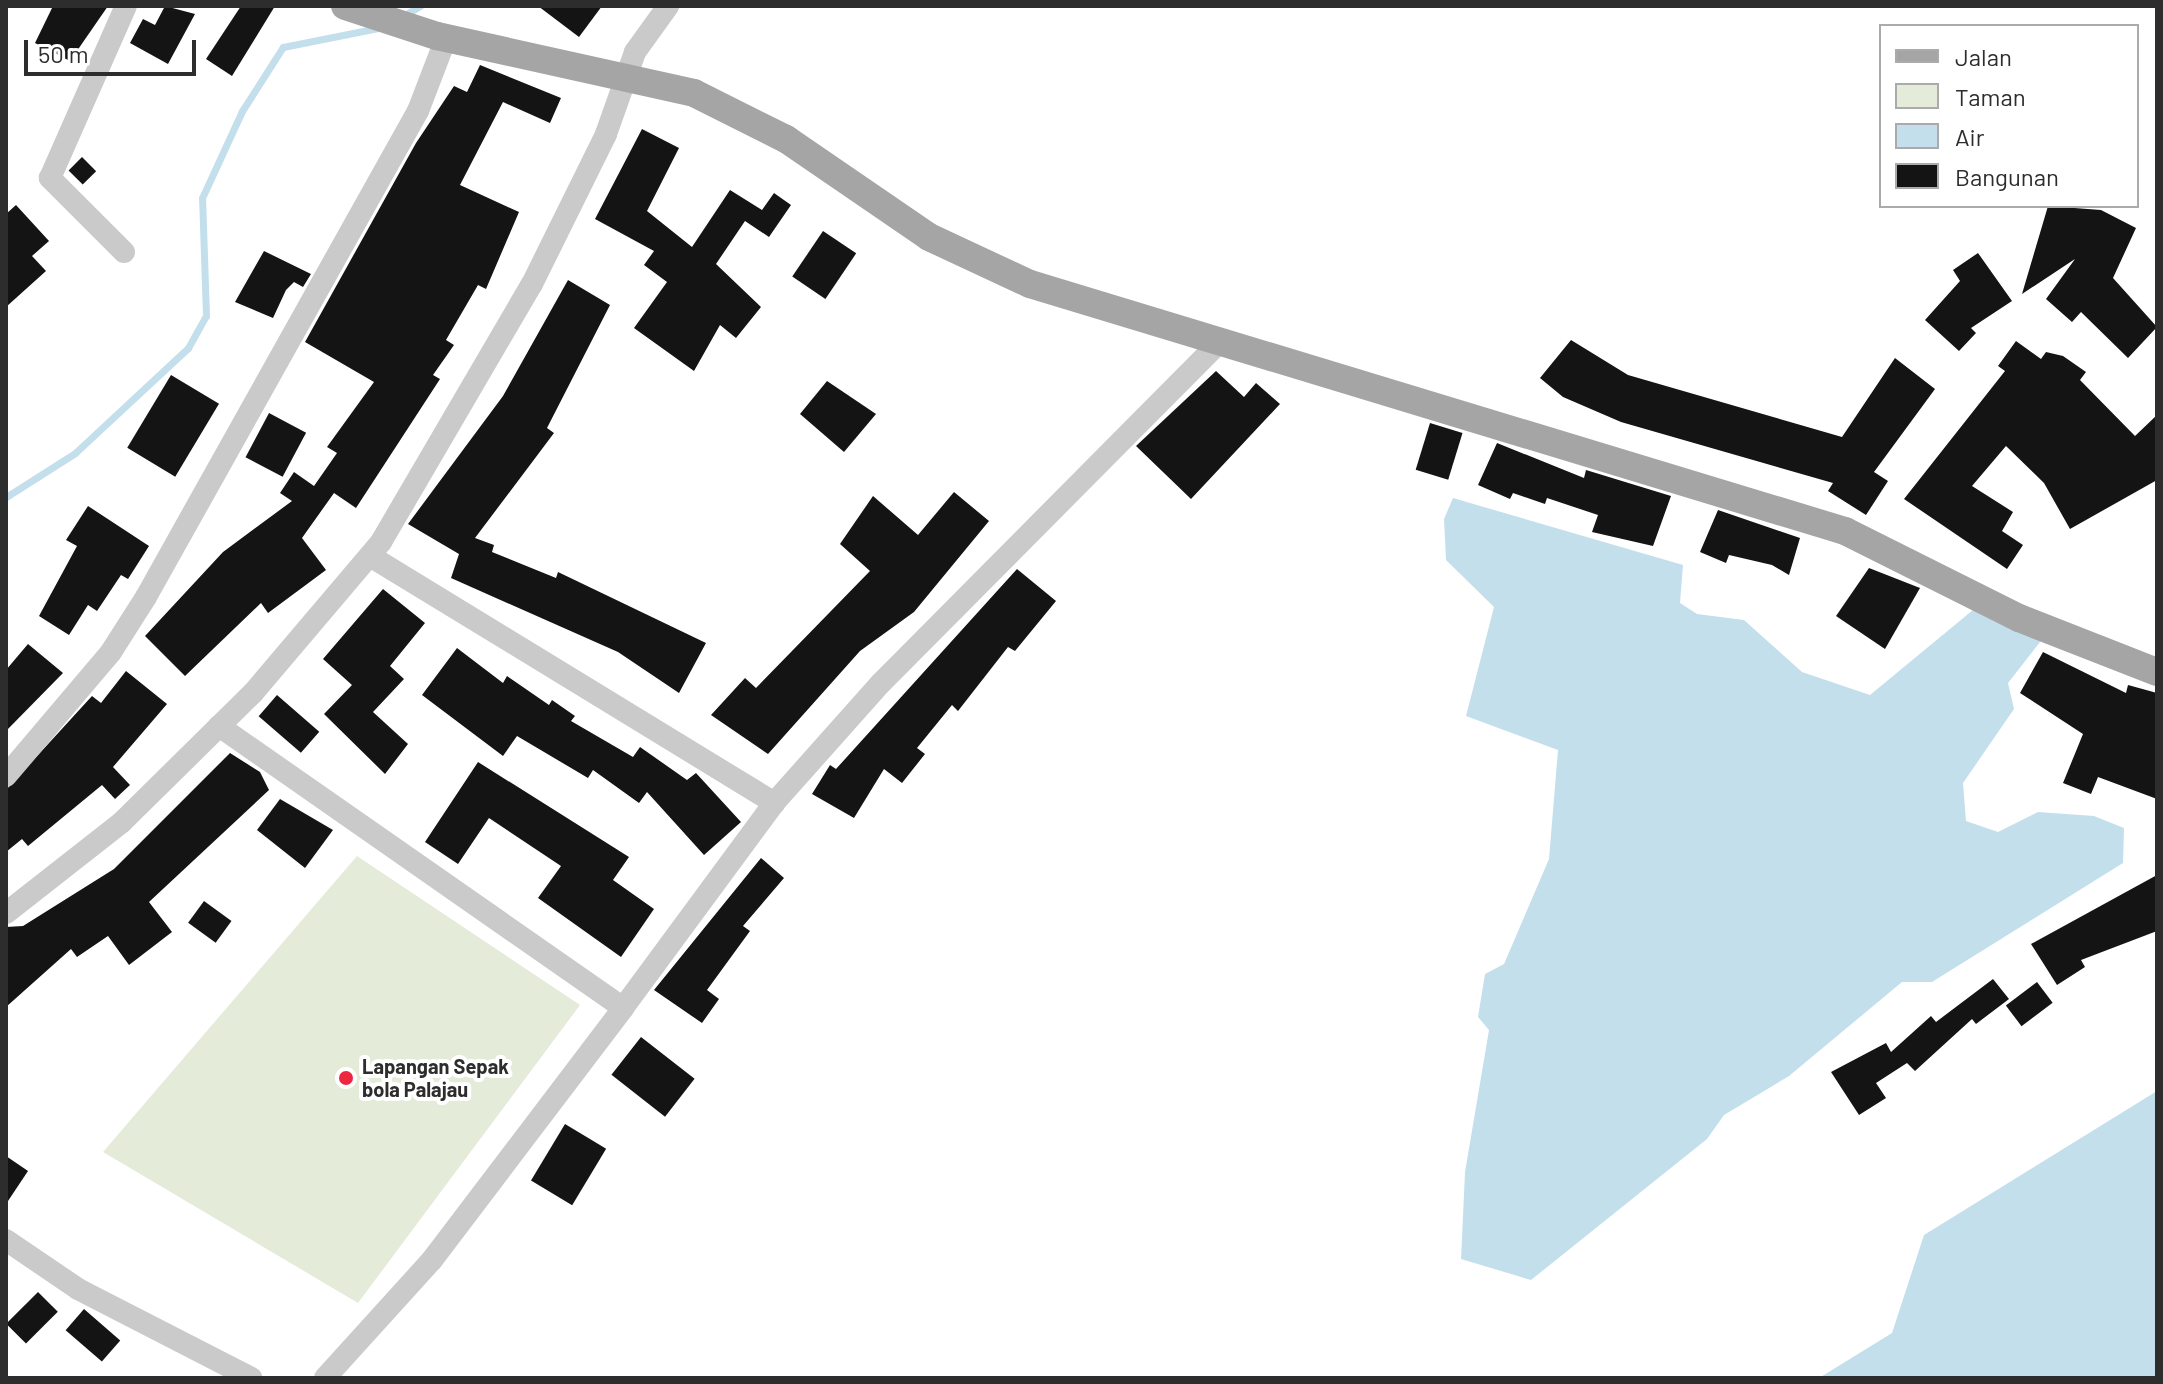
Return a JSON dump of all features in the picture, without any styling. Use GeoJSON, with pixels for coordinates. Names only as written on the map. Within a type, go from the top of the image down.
{"type":"FeatureCollection","features":[{"type":"Feature","properties":{"kind":"main road"},"geometry":{"type":"LineString","coordinates":[[345,6],[442,37],[629,73],[755,121],[929,237],[988,267],[1216,346],[1845,531],[2019,618],[2157,672]]}},
{"type":"Feature","properties":{"kind":"street"},"geometry":{"type":"LineString","coordinates":[[124,252],[50,178],[126,6]]}},
{"type":"Feature","properties":{"kind":"street"},"geometry":{"type":"LineString","coordinates":[[6,913],[122,822],[304,639],[370,556],[532,284],[629,73],[644,33],[668,6]]}},
{"type":"Feature","properties":{"kind":"street"},"geometry":{"type":"LineString","coordinates":[[6,776],[111,652],[146,597],[418,111],[442,37]]}},
{"type":"Feature","properties":{"kind":"street"},"geometry":{"type":"LineString","coordinates":[[325,1378],[432,1260],[774,803],[924,636],[1216,346]]}},
{"type":"Feature","properties":{"kind":"street"},"geometry":{"type":"LineString","coordinates":[[370,556],[774,803]]}},
{"type":"Feature","properties":{"kind":"street"},"geometry":{"type":"LineString","coordinates":[[219,726],[623,1008]]}},
{"type":"Feature","properties":{"kind":"street"},"geometry":{"type":"LineString","coordinates":[[6,1240],[78,1289],[251,1378]]}},
{"type":"Feature","properties":{"kind":"green space","name":"Lapangan Sepak bola Palajau"},"geometry":{"type":"Polygon","coordinates":[[[357,856],[580,1005],[358,1303],[103,1152],[357,856]]]}},
{"type":"Feature","properties":{"kind":"water"},"geometry":{"type":"Polygon","coordinates":[[[1453,498],[1683,565],[1680,603],[1697,614],[1744,620],[1802,672],[1870,695],[1979,605],[2044,637],[2008,683],[2014,709],[1963,783],[1966,821],[1998,832],[2038,812],[2094,816],[2124,828],[2123,863],[1932,982],[1902,982],[1789,1076],[1724,1115],[1707,1139],[1531,1280],[1461,1259],[1465,1172],[1489,1030],[1478,1017],[1485,974],[1504,964],[1549,859],[1558,750],[1466,716],[1494,607],[1446,560],[1444,519],[1453,498]]]}},
{"type":"Feature","properties":{"kind":"water"},"geometry":{"type":"Polygon","coordinates":[[[2157,1091],[2157,1378],[1819,1378],[1892,1333],[1924,1235],[2157,1091]]]}},
{"type":"Feature","properties":{"kind":"building"},"geometry":{"type":"Polygon","coordinates":[[[53,6],[108,6],[70,61],[35,43],[53,6]]]}},
{"type":"Feature","properties":{"kind":"building"},"geometry":{"type":"Polygon","coordinates":[[[165,6],[195,14],[168,64],[130,43],[143,19],[155,25],[165,6]]]}},
{"type":"Feature","properties":{"kind":"building"},"geometry":{"type":"Polygon","coordinates":[[[241,6],[275,6],[232,76],[206,59],[241,6]]]}},
{"type":"Feature","properties":{"kind":"building"},"geometry":{"type":"Polygon","coordinates":[[[538,6],[602,6],[579,37],[538,6]]]}},
{"type":"Feature","properties":{"kind":"building"},"geometry":{"type":"Polygon","coordinates":[[[480,65],[561,98],[550,123],[503,102],[460,185],[519,212],[486,289],[478,285],[446,340],[454,345],[433,375],[440,379],[356,508],[334,493],[302,538],[326,570],[268,613],[261,603],[185,676],[145,636],[223,552],[292,501],[280,493],[294,472],[314,486],[337,453],[327,447],[374,382],[305,342],[416,143],[454,86],[467,92],[480,65]]]}},
{"type":"Feature","properties":{"kind":"building"},"geometry":{"type":"Polygon","coordinates":[[[642,129],[679,148],[647,211],[692,247],[730,190],[762,210],[774,193],[791,205],[769,237],[745,221],[716,264],[761,307],[736,338],[720,325],[694,371],[634,328],[667,282],[644,265],[654,251],[595,219],[642,129]]]}},
{"type":"Feature","properties":{"kind":"building"},"geometry":{"type":"Polygon","coordinates":[[[82,157],[96,171],[83,185],[69,170],[82,157]]]}},
{"type":"Feature","properties":{"kind":"building"},"geometry":{"type":"Polygon","coordinates":[[[16,205],[49,241],[32,256],[46,271],[6,307],[6,214],[16,205]]]}},
{"type":"Feature","properties":{"kind":"building"},"geometry":{"type":"Polygon","coordinates":[[[2047,208],[2101,210],[2136,228],[2113,278],[2157,327],[2128,358],[2081,312],[2072,322],[2046,299],[2075,259],[2022,294],[2047,208]]]}},
{"type":"Feature","properties":{"kind":"building"},"geometry":{"type":"Polygon","coordinates":[[[823,231],[856,253],[825,299],[792,277],[823,231]]]}},
{"type":"Feature","properties":{"kind":"building"},"geometry":{"type":"Polygon","coordinates":[[[264,251],[311,274],[303,287],[294,282],[286,290],[273,318],[235,302],[264,251]]]}},
{"type":"Feature","properties":{"kind":"building"},"geometry":{"type":"Polygon","coordinates":[[[1978,253],[2012,301],[1971,328],[1976,333],[1959,351],[1925,320],[1960,281],[1953,270],[1978,253]]]}},
{"type":"Feature","properties":{"kind":"building"},"geometry":{"type":"Polygon","coordinates":[[[568,280],[610,305],[547,428],[554,433],[475,538],[494,545],[492,552],[556,578],[558,572],[706,643],[679,693],[618,652],[451,578],[459,554],[408,524],[503,396],[568,280]]]}},
{"type":"Feature","properties":{"kind":"building"},"geometry":{"type":"Polygon","coordinates":[[[1571,340],[1628,375],[1842,437],[1895,358],[1935,389],[1874,472],[1888,481],[1866,515],[1828,491],[1833,483],[1621,422],[1563,397],[1540,378],[1571,340]]]}},
{"type":"Feature","properties":{"kind":"building"},"geometry":{"type":"Polygon","coordinates":[[[2016,341],[2041,359],[2046,352],[2063,356],[2086,372],[2080,380],[2135,436],[2157,415],[2157,480],[2070,529],[2044,483],[2006,446],[1972,486],[2013,512],[2002,531],[2023,545],[2007,569],[1904,499],[2005,371],[1998,366],[2016,341]]]}},
{"type":"Feature","properties":{"kind":"building"},"geometry":{"type":"Polygon","coordinates":[[[1216,371],[1244,397],[1256,383],[1280,404],[1191,499],[1136,446],[1216,371]]]}},
{"type":"Feature","properties":{"kind":"building"},"geometry":{"type":"Polygon","coordinates":[[[171,375],[219,404],[175,477],[127,448],[171,375]]]}},
{"type":"Feature","properties":{"kind":"building"},"geometry":{"type":"Polygon","coordinates":[[[827,381],[876,414],[844,452],[800,414],[827,381]]]}},
{"type":"Feature","properties":{"kind":"building"},"geometry":{"type":"Polygon","coordinates":[[[269,413],[306,433],[283,477],[246,457],[269,413]]]}},
{"type":"Feature","properties":{"kind":"building"},"geometry":{"type":"Polygon","coordinates":[[[1430,423],[1463,433],[1448,480],[1416,470],[1430,423]]]}},
{"type":"Feature","properties":{"kind":"building"},"geometry":{"type":"Polygon","coordinates":[[[1497,443],[1584,478],[1586,470],[1671,496],[1653,546],[1592,532],[1598,515],[1547,498],[1545,504],[1513,493],[1510,499],[1478,485],[1497,443]]]}},
{"type":"Feature","properties":{"kind":"building"},"geometry":{"type":"Polygon","coordinates":[[[954,492],[989,521],[914,612],[860,651],[768,754],[711,715],[745,678],[756,688],[870,571],[840,544],[873,496],[918,535],[954,492]]]}},
{"type":"Feature","properties":{"kind":"building"},"geometry":{"type":"Polygon","coordinates":[[[88,506],[149,546],[128,579],[121,575],[97,611],[88,605],[69,635],[39,616],[77,546],[66,540],[88,506]]]}},
{"type":"Feature","properties":{"kind":"building"},"geometry":{"type":"Polygon","coordinates":[[[1718,510],[1800,538],[1789,575],[1772,565],[1729,555],[1726,563],[1700,552],[1718,510]]]}},
{"type":"Feature","properties":{"kind":"building"},"geometry":{"type":"Polygon","coordinates":[[[1869,568],[1920,588],[1885,649],[1836,616],[1869,568]]]}},
{"type":"Feature","properties":{"kind":"building"},"geometry":{"type":"Polygon","coordinates":[[[1017,569],[1056,601],[1015,651],[1008,647],[958,711],[952,705],[917,748],[925,754],[902,783],[884,769],[854,818],[812,794],[830,765],[836,769],[1017,569]]]}},
{"type":"Feature","properties":{"kind":"building"},"geometry":{"type":"Polygon","coordinates":[[[383,589],[425,623],[390,666],[404,679],[373,712],[408,744],[385,774],[324,714],[352,685],[323,659],[383,589]]]}},
{"type":"Feature","properties":{"kind":"building"},"geometry":{"type":"Polygon","coordinates":[[[28,644],[63,673],[6,731],[6,670],[28,644]]]}},
{"type":"Feature","properties":{"kind":"building"},"geometry":{"type":"Polygon","coordinates":[[[457,648],[503,683],[507,676],[549,705],[552,700],[575,716],[571,721],[633,757],[640,747],[687,780],[696,773],[741,822],[704,855],[647,792],[639,803],[593,770],[588,778],[517,736],[503,756],[422,695],[457,648]]]}},
{"type":"Feature","properties":{"kind":"building"},"geometry":{"type":"Polygon","coordinates":[[[2043,652],[2126,693],[2128,685],[2157,693],[2157,799],[2098,777],[2091,794],[2063,783],[2083,734],[2020,693],[2043,652]]]}},
{"type":"Feature","properties":{"kind":"building"},"geometry":{"type":"Polygon","coordinates":[[[126,671],[167,704],[113,767],[130,785],[115,799],[102,785],[28,846],[22,839],[6,852],[6,790],[92,696],[101,703],[126,671]]]}},
{"type":"Feature","properties":{"kind":"building"},"geometry":{"type":"Polygon","coordinates":[[[277,695],[319,732],[301,753],[259,716],[277,695]]]}},
{"type":"Feature","properties":{"kind":"building"},"geometry":{"type":"Polygon","coordinates":[[[230,753],[260,772],[269,790],[149,902],[172,932],[129,965],[108,936],[77,957],[71,949],[6,1007],[6,927],[23,926],[114,869],[230,753]]]}},
{"type":"Feature","properties":{"kind":"building"},"geometry":{"type":"Polygon","coordinates":[[[478,762],[629,857],[613,880],[654,909],[621,957],[538,898],[561,866],[489,818],[458,864],[425,842],[478,762]]]}},
{"type":"Feature","properties":{"kind":"building"},"geometry":{"type":"Polygon","coordinates":[[[280,799],[333,830],[305,868],[257,830],[280,799]]]}},
{"type":"Feature","properties":{"kind":"building"},"geometry":{"type":"Polygon","coordinates":[[[761,858],[784,878],[743,926],[750,931],[707,990],[719,999],[702,1023],[654,990],[761,858]]]}},
{"type":"Feature","properties":{"kind":"building"},"geometry":{"type":"Polygon","coordinates":[[[2157,875],[2157,931],[2081,960],[2085,967],[2057,985],[2031,944],[2157,875]]]}},
{"type":"Feature","properties":{"kind":"building"},"geometry":{"type":"Polygon","coordinates":[[[204,901],[232,921],[216,943],[188,923],[204,901]]]}},
{"type":"Feature","properties":{"kind":"building"},"geometry":{"type":"Polygon","coordinates":[[[1993,979],[2009,999],[1976,1024],[1972,1019],[1915,1071],[1907,1063],[1876,1083],[1886,1098],[1859,1115],[1831,1072],[1886,1043],[1891,1052],[1931,1016],[1936,1022],[1993,979]]]}},
{"type":"Feature","properties":{"kind":"building"},"geometry":{"type":"Polygon","coordinates":[[[2037,982],[2053,1003],[2022,1026],[2006,1005],[2037,982]]]}},
{"type":"Feature","properties":{"kind":"building"},"geometry":{"type":"Polygon","coordinates":[[[641,1037],[695,1079],[665,1117],[611,1075],[641,1037]]]}},
{"type":"Feature","properties":{"kind":"building"},"geometry":{"type":"Polygon","coordinates":[[[565,1124],[606,1149],[572,1205],[531,1181],[565,1124]]]}},
{"type":"Feature","properties":{"kind":"building"},"geometry":{"type":"Polygon","coordinates":[[[6,1156],[28,1171],[6,1204],[6,1156]]]}},
{"type":"Feature","properties":{"kind":"building"},"geometry":{"type":"Polygon","coordinates":[[[38,1292],[58,1312],[26,1344],[6,1324],[38,1292]]]}},
{"type":"Feature","properties":{"kind":"building"},"geometry":{"type":"Polygon","coordinates":[[[84,1309],[120,1340],[102,1362],[66,1330],[84,1309]]]}},
{"type":"Feature","properties":{"kind":"waterway"},"geometry":{"type":"LineString","coordinates":[[401,17],[420,6]]}},
{"type":"Feature","properties":{"kind":"waterway"},"geometry":{"type":"LineString","coordinates":[[6,497],[75,453],[188,348],[206,316],[202,198],[242,111],[283,47],[383,27]]}},
{"type":"Feature","properties":{"kind":"place","name":"Lapangan Sepak bola Palajau"},"geometry":{"type":"Point","coordinates":[346,1078]}}]}
